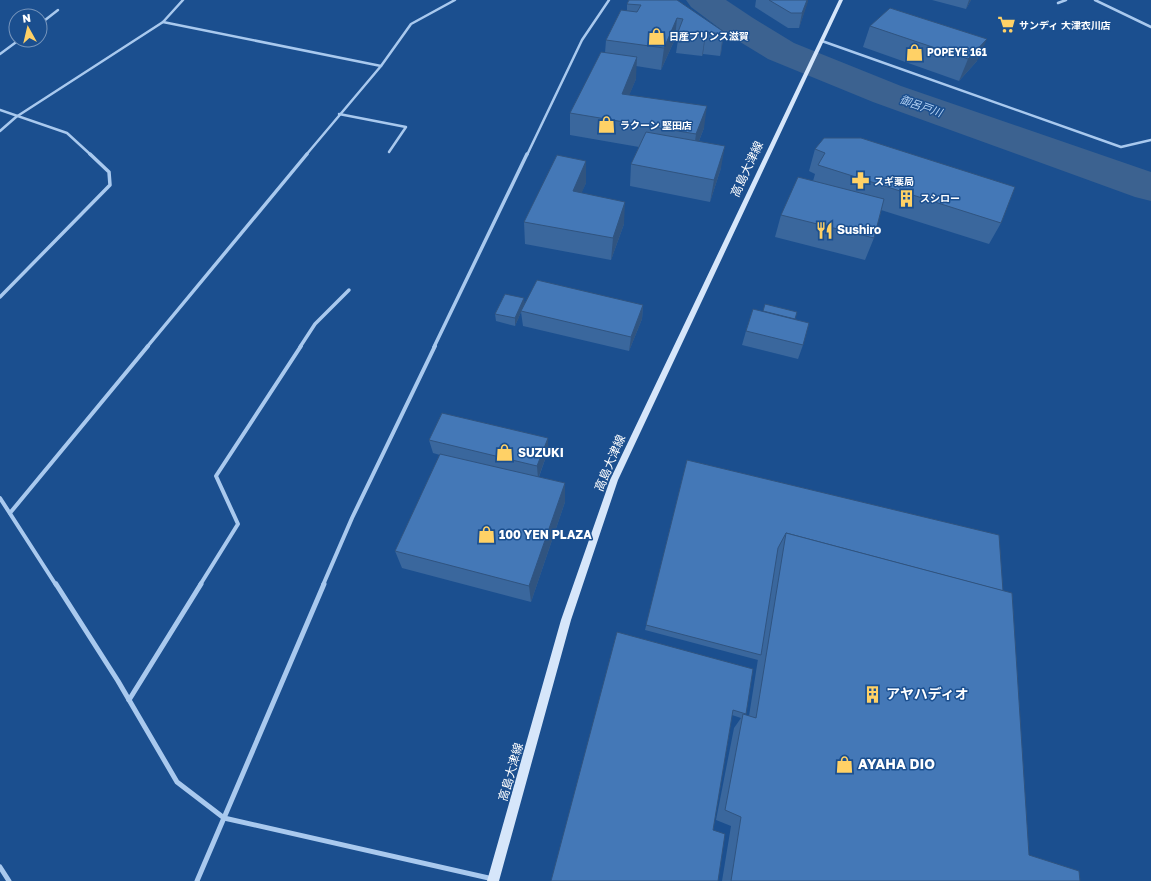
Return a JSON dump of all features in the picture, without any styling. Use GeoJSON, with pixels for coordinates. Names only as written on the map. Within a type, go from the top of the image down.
{"type":"FeatureCollection","features":[{"type":"Feature","properties":{"kind":"main road"},"geometry":{"type":"LineString","coordinates":[[822,41],[841,0]]}},
{"type":"Feature","properties":{"kind":"main road","name":"高島大津線"},"geometry":{"type":"LineString","coordinates":[[493,880],[566,620],[614,480],[804,75],[822,41]]}},
{"type":"Feature","properties":{"kind":"street"},"geometry":{"type":"LineString","coordinates":[[0,131],[16,117],[163,22],[183,0]]}},
{"type":"Feature","properties":{"kind":"street"},"geometry":{"type":"LineString","coordinates":[[10,513],[338,114],[381,66],[411,24],[455,0]]}},
{"type":"Feature","properties":{"kind":"street"},"geometry":{"type":"LineString","coordinates":[[197,881],[352,518],[582,40],[609,0]]}},
{"type":"Feature","properties":{"kind":"street"},"geometry":{"type":"LineString","coordinates":[[1058,3],[1066,0]]}},
{"type":"Feature","properties":{"kind":"street"},"geometry":{"type":"LineString","coordinates":[[1095,0],[1151,27]]}},
{"type":"Feature","properties":{"kind":"street"},"geometry":{"type":"LineString","coordinates":[[48,18],[58,10]]}},
{"type":"Feature","properties":{"kind":"street"},"geometry":{"type":"LineString","coordinates":[[163,22],[381,66]]}},
{"type":"Feature","properties":{"kind":"street"},"geometry":{"type":"LineString","coordinates":[[822,41],[1121,147],[1151,140]]}},
{"type":"Feature","properties":{"kind":"street"},"geometry":{"type":"LineString","coordinates":[[0,54],[8,48]]}},
{"type":"Feature","properties":{"kind":"street"},"geometry":{"type":"LineString","coordinates":[[0,110],[16,117],[67,133],[109,172],[110,185],[0,297]]}},
{"type":"Feature","properties":{"kind":"street"},"geometry":{"type":"LineString","coordinates":[[338,114],[406,127],[388,152]]}},
{"type":"Feature","properties":{"kind":"street"},"geometry":{"type":"LineString","coordinates":[[129,700],[238,524],[216,476],[315,324],[349,290]]}},
{"type":"Feature","properties":{"kind":"street"},"geometry":{"type":"LineString","coordinates":[[0,498],[129,700],[177,782],[224,818],[493,880]]}},
{"type":"Feature","properties":{"kind":"street"},"geometry":{"type":"LineString","coordinates":[[0,867],[9,881]]}},
{"type":"Feature","properties":{"kind":"building"},"geometry":{"type":"Polygon","coordinates":[[[629,0],[677,0],[724,32],[723,34],[706,32],[705,35],[678,32],[683,19],[677,18],[664,48],[606,40],[621,10],[637,12],[641,5],[627,4],[629,0]]]}},
{"type":"Feature","properties":{"kind":"building"},"geometry":{"type":"Polygon","coordinates":[[[769,0],[807,0],[802,13],[791,13],[769,0]]]}},
{"type":"Feature","properties":{"kind":"building"},"geometry":{"type":"Polygon","coordinates":[[[890,8],[987,39],[968,59],[870,26],[890,8]]]}},
{"type":"Feature","properties":{"kind":"building"},"geometry":{"type":"Polygon","coordinates":[[[601,52],[637,57],[622,94],[707,106],[696,134],[570,113],[601,52]]]}},
{"type":"Feature","properties":{"kind":"building"},"geometry":{"type":"Polygon","coordinates":[[[646,132],[725,146],[714,180],[631,164],[646,132]]]}},
{"type":"Feature","properties":{"kind":"building"},"geometry":{"type":"Polygon","coordinates":[[[824,138],[861,138],[1015,187],[1001,223],[818,165],[825,153],[815,149],[824,138]]]}},
{"type":"Feature","properties":{"kind":"building"},"geometry":{"type":"Polygon","coordinates":[[[557,155],[586,161],[573,191],[625,202],[613,238],[524,222],[557,155]]]}},
{"type":"Feature","properties":{"kind":"building"},"geometry":{"type":"Polygon","coordinates":[[[798,177],[884,199],[874,238],[781,215],[798,177]]]}},
{"type":"Feature","properties":{"kind":"building"},"geometry":{"type":"Polygon","coordinates":[[[537,280],[643,305],[631,337],[521,311],[537,280]]]}},
{"type":"Feature","properties":{"kind":"building"},"geometry":{"type":"Polygon","coordinates":[[[505,294],[524,298],[515,318],[495,314],[505,294]]]}},
{"type":"Feature","properties":{"kind":"building"},"geometry":{"type":"Polygon","coordinates":[[[765,304],[797,312],[795,319],[763,311],[765,304]]]}},
{"type":"Feature","properties":{"kind":"building"},"geometry":{"type":"Polygon","coordinates":[[[753,309],[809,323],[803,345],[746,331],[753,309]]]}},
{"type":"Feature","properties":{"kind":"building"},"geometry":{"type":"Polygon","coordinates":[[[442,413],[548,438],[537,466],[429,440],[442,413]]]}},
{"type":"Feature","properties":{"kind":"building","name":"100 YEN PLAZA"},"geometry":{"type":"Polygon","coordinates":[[[440,454],[565,483],[529,586],[395,551],[440,454]]]}},
{"type":"Feature","properties":{"kind":"building"},"geometry":{"type":"Polygon","coordinates":[[[687,460],[999,535],[1003,591],[786,533],[778,548],[761,655],[646,625],[687,460]]]}},
{"type":"Feature","properties":{"kind":"building","name":"アヤハディオ"},"geometry":{"type":"Polygon","coordinates":[[[786,533],[1012,593],[1029,855],[1079,871],[1080,881],[731,881],[741,817],[725,810],[743,714],[756,718],[786,533]]]}},
{"type":"Feature","properties":{"kind":"building"},"geometry":{"type":"Polygon","coordinates":[[[617,632],[753,669],[746,714],[733,710],[713,830],[725,834],[718,881],[551,881],[617,632]]]}},
{"type":"Feature","properties":{"kind":"waterway","name":"御呂戸川"},"geometry":{"type":"LineString","coordinates":[[703,0],[740,26],[781,51],[887,94],[1151,187]]}},
{"type":"Feature","properties":{"kind":"place","name":"サンディ 大津衣川店"},"geometry":{"type":"Point","coordinates":[1006,25]}},
{"type":"Feature","properties":{"kind":"place","name":"日産プリンス滋賀"},"geometry":{"type":"Point","coordinates":[656,36]}},
{"type":"Feature","properties":{"kind":"place","name":"POPEYE 161"},"geometry":{"type":"Point","coordinates":[914,52]}},
{"type":"Feature","properties":{"kind":"place","name":"ラクーン 堅田店"},"geometry":{"type":"Point","coordinates":[607,125]}},
{"type":"Feature","properties":{"kind":"place","name":"スギ薬局"},"geometry":{"type":"Point","coordinates":[861,181]}},
{"type":"Feature","properties":{"kind":"place","name":"スシロー"},"geometry":{"type":"Point","coordinates":[907,198]}},
{"type":"Feature","properties":{"kind":"place","name":"Sushiro"},"geometry":{"type":"Point","coordinates":[824,230]}},
{"type":"Feature","properties":{"kind":"place","name":"SUZUKI"},"geometry":{"type":"Point","coordinates":[505,453]}},
{"type":"Feature","properties":{"kind":"place","name":"100 YEN PLAZA"},"geometry":{"type":"Point","coordinates":[486,535]}},
{"type":"Feature","properties":{"kind":"place","name":"アヤハディオ"},"geometry":{"type":"Point","coordinates":[873,694]}},
{"type":"Feature","properties":{"kind":"place","name":"AYAHA DIO"},"geometry":{"type":"Point","coordinates":[845,764]}}]}
